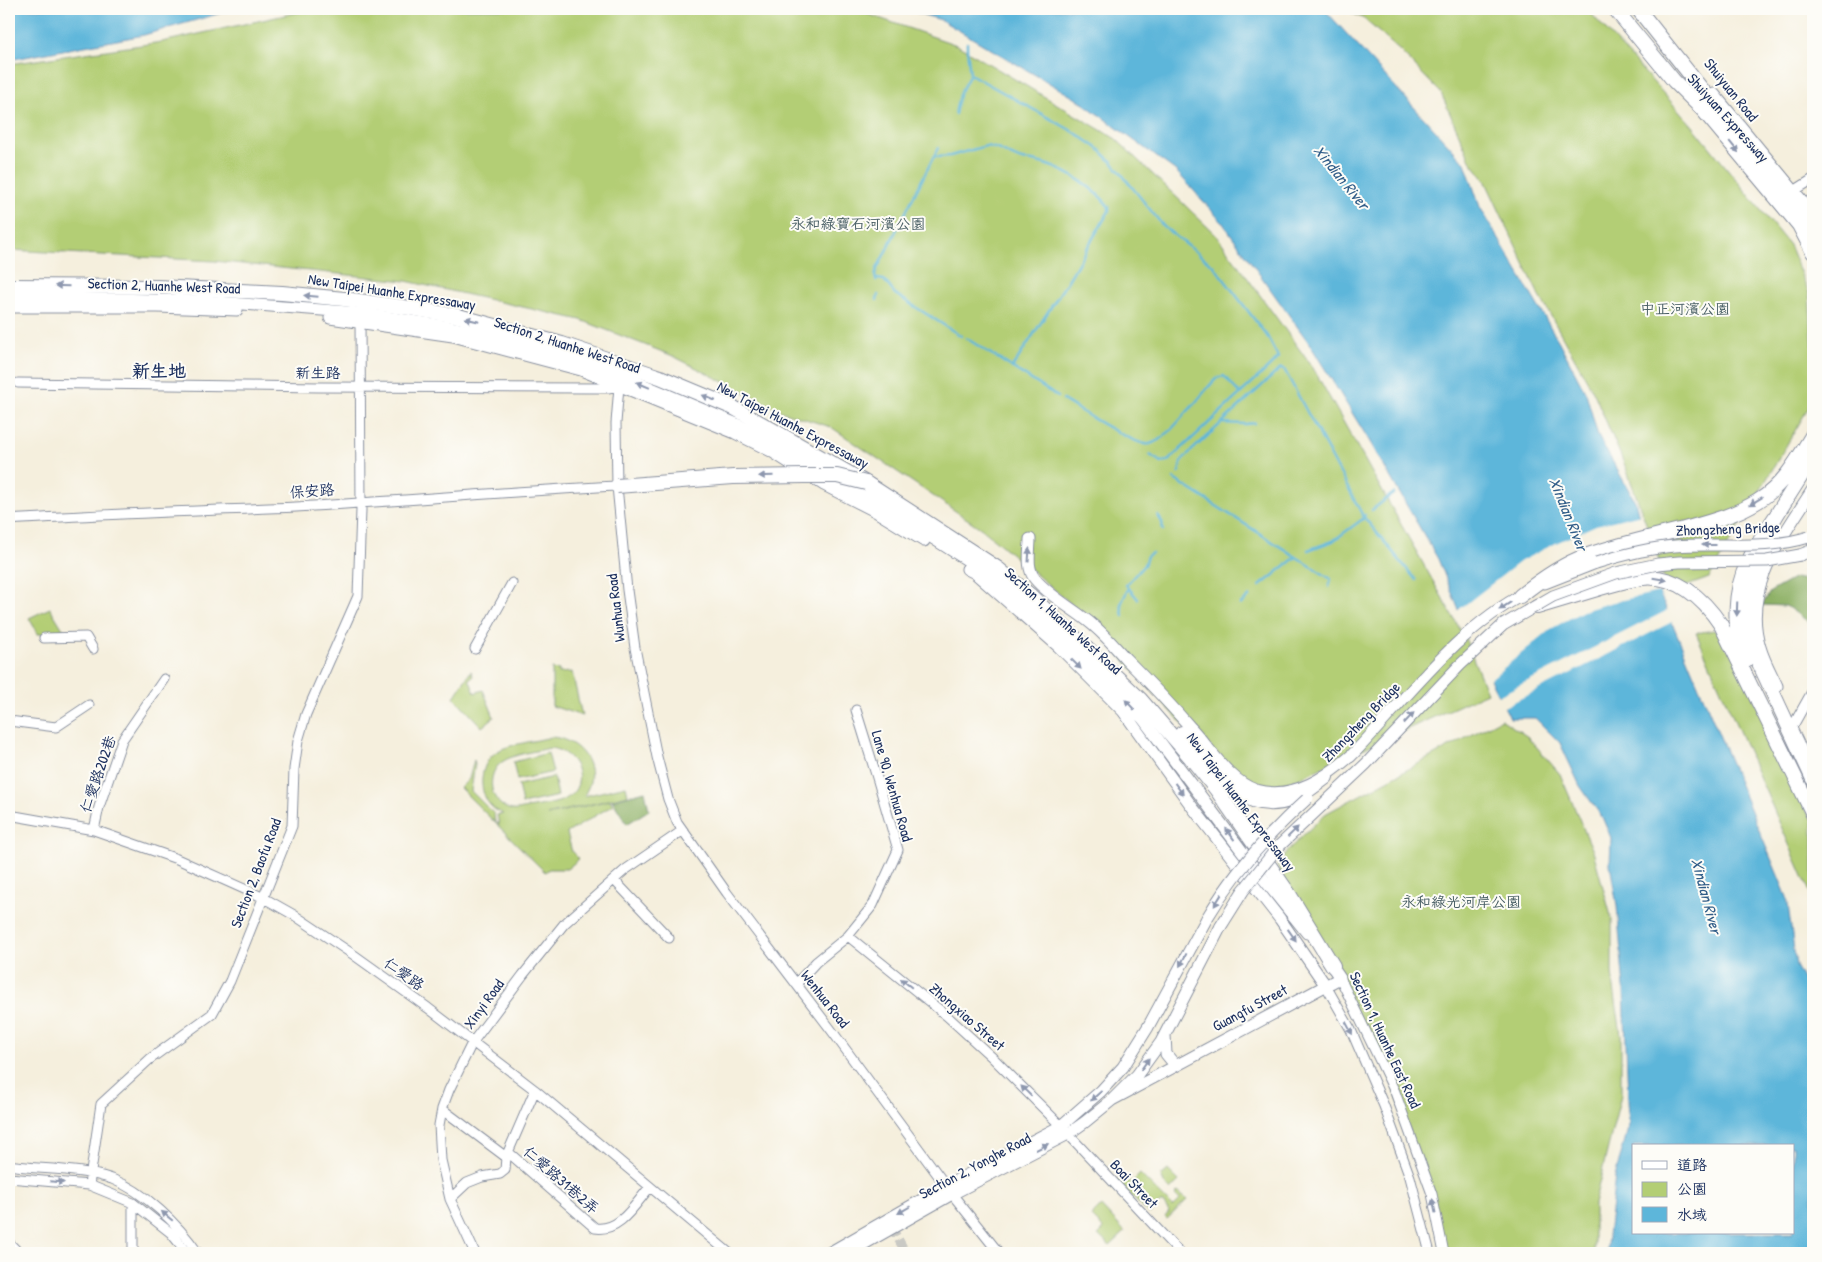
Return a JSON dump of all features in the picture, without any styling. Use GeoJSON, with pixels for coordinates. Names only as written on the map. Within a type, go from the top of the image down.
{"type":"FeatureCollection","features":[{"type":"Feature","properties":{"kind":"highway","name":"Shuiyuan Expressway"},"geometry":{"type":"LineString","coordinates":[[1615,9],[1674,81],[1703,110],[1799,224],[1813,252]]}},
{"type":"Feature","properties":{"kind":"highway"},"geometry":{"type":"LineString","coordinates":[[1625,9],[1669,62],[1703,110]]}},
{"type":"Feature","properties":{"kind":"highway","name":"Shuiyuan Expressway"},"geometry":{"type":"LineString","coordinates":[[1638,9],[1813,229]]}},
{"type":"Feature","properties":{"kind":"highway","name":"New Taipei Huanhe Expressaway"},"geometry":{"type":"LineString","coordinates":[[9,286],[157,287],[282,293],[344,299],[458,316],[562,344],[660,377],[734,408],[866,483],[997,568],[1031,596],[1140,699],[1191,758],[1216,789],[1289,894],[1336,972]]}},
{"type":"Feature","properties":{"kind":"highway"},"geometry":{"type":"LineString","coordinates":[[1520,596],[1543,578],[1584,557],[1706,523],[1734,514],[1759,501],[1778,485],[1792,469],[1813,434]]}},
{"type":"Feature","properties":{"kind":"highway"},"geometry":{"type":"LineString","coordinates":[[1792,507],[1813,457]]}},
{"type":"Feature","properties":{"kind":"highway"},"geometry":{"type":"LineString","coordinates":[[1813,474],[1767,548],[1754,575],[1750,591],[1748,622],[1752,651],[1813,800]]}},
{"type":"Feature","properties":{"kind":"highway"},"geometry":{"type":"LineString","coordinates":[[617,486],[733,477],[804,476],[837,476],[866,483]]}},
{"type":"Feature","properties":{"kind":"highway"},"geometry":{"type":"LineString","coordinates":[[1528,610],[1619,582],[1642,578],[1666,580],[1686,588],[1707,606],[1721,625],[1813,814]]}},
{"type":"Feature","properties":{"kind":"highway"},"geometry":{"type":"LineString","coordinates":[[1031,596],[1068,621],[1174,724],[1230,788],[1258,800],[1274,803],[1290,800],[1326,777]]}},
{"type":"Feature","properties":{"kind":"highway"},"geometry":{"type":"LineString","coordinates":[[1752,651],[1813,779]]}},
{"type":"Feature","properties":{"kind":"main road","name":"Shuiyuan Road"},"geometry":{"type":"LineString","coordinates":[[1644,9],[1813,214]]}},
{"type":"Feature","properties":{"kind":"main road","name":"Section 2, Huanhe West Road"},"geometry":{"type":"LineString","coordinates":[[9,297],[205,301],[360,317],[453,336],[621,381],[735,433],[826,479]]}},
{"type":"Feature","properties":{"kind":"main road","name":"Section 2, Huanhe West Road"},"geometry":{"type":"LineString","coordinates":[[9,307],[158,307],[360,317]]}},
{"type":"Feature","properties":{"kind":"main road","name":"Section 1, Huanhe West Road"},"geometry":{"type":"LineString","coordinates":[[826,479],[901,518],[989,574],[1071,644],[1143,719],[1270,886]]}},
{"type":"Feature","properties":{"kind":"main road","name":"Section 1, Huanhe West Road"},"geometry":{"type":"LineString","coordinates":[[826,479],[975,573],[1058,646],[1123,711],[1193,808],[1262,896]]}},
{"type":"Feature","properties":{"kind":"main road"},"geometry":{"type":"LineString","coordinates":[[1792,507],[1813,490]]}},
{"type":"Feature","properties":{"kind":"main road","name":"Zhongzheng Bridge"},"geometry":{"type":"LineString","coordinates":[[1064,1130],[1123,1067],[1148,1027],[1207,918],[1231,879],[1276,827],[1354,753],[1473,629],[1520,596],[1549,581],[1596,563],[1657,548],[1690,545],[1775,545],[1811,536]]}},
{"type":"Feature","properties":{"kind":"main road"},"geometry":{"type":"LineString","coordinates":[[1030,539],[1029,564],[1033,578],[1042,587],[1094,626],[1168,701],[1243,784],[1256,790],[1272,793],[1302,788],[1326,777],[1354,753]]}},
{"type":"Feature","properties":{"kind":"main road","name":"Zhongzheng Bridge"},"geometry":{"type":"LineString","coordinates":[[1112,1100],[1137,1075],[1165,1034],[1221,926],[1242,892],[1278,847],[1366,764],[1485,640],[1503,625],[1553,596],[1596,579],[1636,569],[1679,562],[1767,561],[1800,555],[1813,550]]}},
{"type":"Feature","properties":{"kind":"main road"},"geometry":{"type":"LineString","coordinates":[[1752,651],[1794,724],[1813,766]]}},
{"type":"Feature","properties":{"kind":"main road","name":"Section 1, Huanhe East Road"},"geometry":{"type":"LineString","coordinates":[[1270,886],[1336,972]]}},
{"type":"Feature","properties":{"kind":"main road","name":"Section 1, Huanhe East Road"},"geometry":{"type":"LineString","coordinates":[[1262,896],[1286,927],[1326,986]]}},
{"type":"Feature","properties":{"kind":"main road","name":"Guangfu Street"},"geometry":{"type":"LineString","coordinates":[[1112,1100],[1326,986],[1336,972]]}},
{"type":"Feature","properties":{"kind":"main road"},"geometry":{"type":"LineString","coordinates":[[1165,1034],[1164,1046],[1166,1054],[1175,1065]]}},
{"type":"Feature","properties":{"kind":"main road","name":"Section 2, Yonghe Road"},"geometry":{"type":"LineString","coordinates":[[829,1253],[1064,1130],[1085,1122],[1112,1100]]}},
{"type":"Feature","properties":{"kind":"main road","name":"Section 2, Yonghe Road"},"geometry":{"type":"LineString","coordinates":[[848,1253],[949,1190]]}},
{"type":"Feature","properties":{"kind":"street"},"geometry":{"type":"LineString","coordinates":[[1794,190],[1813,179]]}},
{"type":"Feature","properties":{"kind":"street","name":"Section 2, Baofu Road"},"geometry":{"type":"LineString","coordinates":[[89,1185],[101,1104],[150,1059],[212,1014],[230,981],[292,826],[294,769],[298,741],[306,714],[357,601],[360,502],[360,317]]}},
{"type":"Feature","properties":{"kind":"street","name":"新生路"},"geometry":{"type":"LineString","coordinates":[[18,383],[608,388],[621,381]]}},
{"type":"Feature","properties":{"kind":"street","name":"Wunhua Road"},"geometry":{"type":"LineString","coordinates":[[621,381],[616,423],[617,486],[627,590],[635,648],[650,727],[665,791],[682,830]]}},
{"type":"Feature","properties":{"kind":"street","name":"保安路"},"geometry":{"type":"LineString","coordinates":[[9,520],[297,506],[617,486]]}},
{"type":"Feature","properties":{"kind":"street"},"geometry":{"type":"LineString","coordinates":[[475,649],[512,582]]}},
{"type":"Feature","properties":{"kind":"street"},"geometry":{"type":"LineString","coordinates":[[44,638],[86,636],[93,649]]}},
{"type":"Feature","properties":{"kind":"street","name":"仁愛路202巷"},"geometry":{"type":"LineString","coordinates":[[94,830],[99,807],[122,740],[164,679]]}},
{"type":"Feature","properties":{"kind":"street"},"geometry":{"type":"LineString","coordinates":[[1794,724],[1813,690]]}},
{"type":"Feature","properties":{"kind":"street"},"geometry":{"type":"LineString","coordinates":[[9,721],[56,727],[89,705]]}},
{"type":"Feature","properties":{"kind":"street","name":"Lane 90, Wenhua Road"},"geometry":{"type":"LineString","coordinates":[[796,984],[816,962],[848,936],[873,905],[898,850],[856,710]]}},
{"type":"Feature","properties":{"kind":"street","name":"仁愛路"},"geometry":{"type":"LineString","coordinates":[[9,815],[94,830],[177,859],[262,897],[294,915],[428,1008],[535,1090],[728,1253]]}},
{"type":"Feature","properties":{"kind":"street","name":"Xinyi Road"},"geometry":{"type":"LineString","coordinates":[[475,1253],[450,1200],[441,1160],[439,1125],[442,1110],[472,1043],[564,924],[625,870],[682,830]]}},
{"type":"Feature","properties":{"kind":"street","name":"Wenhua Road"},"geometry":{"type":"LineString","coordinates":[[682,830],[949,1190],[999,1253]]}},
{"type":"Feature","properties":{"kind":"street"},"geometry":{"type":"LineString","coordinates":[[614,880],[669,938]]}},
{"type":"Feature","properties":{"kind":"street","name":"Zhongxiao Street"},"geometry":{"type":"LineString","coordinates":[[848,936],[947,1016],[994,1059],[1064,1130]]}},
{"type":"Feature","properties":{"kind":"street","name":"Section 1, Huanhe East Road"},"geometry":{"type":"LineString","coordinates":[[1336,972],[1395,1092],[1432,1194],[1444,1253]]}},
{"type":"Feature","properties":{"kind":"street","name":"Section 1, Huanhe East Road"},"geometry":{"type":"LineString","coordinates":[[1326,986],[1351,1030],[1384,1106],[1410,1178],[1430,1253]]}},
{"type":"Feature","properties":{"kind":"street"},"geometry":{"type":"LineString","coordinates":[[450,1200],[467,1183],[482,1177],[500,1174],[505,1170],[507,1154],[535,1090]]}},
{"type":"Feature","properties":{"kind":"street","name":"仁愛路31巷2弄"},"geometry":{"type":"LineString","coordinates":[[442,1110],[507,1154],[596,1228],[610,1228],[621,1220],[650,1188]]}},
{"type":"Feature","properties":{"kind":"street","name":"Boai Street"},"geometry":{"type":"LineString","coordinates":[[1064,1130],[1180,1253]]}},
{"type":"Feature","properties":{"kind":"street"},"geometry":{"type":"LineString","coordinates":[[9,1166],[90,1174],[111,1179],[152,1204],[177,1225],[198,1253]]}},
{"type":"Feature","properties":{"kind":"street"},"geometry":{"type":"LineString","coordinates":[[9,1178],[89,1185],[133,1203],[171,1233],[186,1253]]}},
{"type":"Feature","properties":{"kind":"street"},"geometry":{"type":"LineString","coordinates":[[133,1203],[133,1253]]}},
{"type":"Feature","properties":{"kind":"street"},"geometry":{"type":"LineString","coordinates":[[9,1243],[19,1253]]}},
{"type":"Feature","properties":{"kind":"green space","name":"永和綠寶石河濱公園"},"geometry":{"type":"Polygon","coordinates":[[[313,9],[853,9],[957,45],[1116,139],[1217,236],[1313,368],[1465,638],[1487,693],[1288,783],[1250,797],[1076,608],[982,529],[831,427],[783,412],[673,356],[581,320],[406,281],[214,261],[9,250],[9,64],[162,42],[313,9]]]}},
{"type":"Feature","properties":{"kind":"green space","name":"中正河濱公園"},"geometry":{"type":"Polygon","coordinates":[[[1344,9],[1587,9],[1692,125],[1789,245],[1809,293],[1813,353],[1813,384],[1810,405],[1709,578],[1668,593],[1656,551],[1626,468],[1594,393],[1537,291],[1485,180],[1471,162],[1441,93],[1399,50],[1364,19],[1344,9]]]}},
{"type":"Feature","properties":{"kind":"green space"},"geometry":{"type":"Polygon","coordinates":[[[1795,578],[1805,580],[1813,588],[1813,625],[1786,606],[1762,605],[1770,592],[1795,578]]]}},
{"type":"Feature","properties":{"kind":"green space"},"geometry":{"type":"Polygon","coordinates":[[[50,608],[66,634],[38,634],[29,618],[50,608]]]}},
{"type":"Feature","properties":{"kind":"green space"},"geometry":{"type":"Polygon","coordinates":[[[1714,630],[1729,644],[1803,805],[1813,821],[1813,899],[1696,633],[1714,630]]]}},
{"type":"Feature","properties":{"kind":"green space"},"geometry":{"type":"Polygon","coordinates":[[[552,669],[559,670],[559,673],[572,672],[582,716],[552,706],[552,669]]]}},
{"type":"Feature","properties":{"kind":"green space"},"geometry":{"type":"Polygon","coordinates":[[[471,671],[473,676],[469,679],[475,693],[483,690],[494,717],[482,727],[454,697],[471,671]]]}},
{"type":"Feature","properties":{"kind":"green space","name":"永和綠光河岸公園"},"geometry":{"type":"Polygon","coordinates":[[[1501,719],[1528,737],[1560,774],[1593,851],[1612,920],[1612,974],[1621,1035],[1621,1095],[1594,1204],[1594,1253],[1442,1253],[1433,1199],[1386,1066],[1277,866],[1288,850],[1325,814],[1501,719]]]}},
{"type":"Feature","properties":{"kind":"green space"},"geometry":{"type":"Polygon","coordinates":[[[551,737],[559,738],[574,745],[586,757],[591,773],[590,784],[584,796],[626,786],[628,795],[547,815],[610,800],[613,805],[567,833],[572,852],[579,859],[567,869],[549,869],[545,872],[460,788],[469,779],[474,760],[471,791],[494,814],[495,822],[499,825],[497,815],[503,814],[494,809],[488,802],[482,786],[482,778],[487,762],[498,751],[503,749],[551,737]],[[550,748],[512,757],[502,762],[493,774],[492,781],[494,796],[498,802],[504,807],[516,810],[553,803],[567,798],[574,792],[579,776],[573,761],[559,750],[550,748]]]}},
{"type":"Feature","properties":{"kind":"green space"},"geometry":{"type":"Polygon","coordinates":[[[548,753],[553,772],[517,780],[513,762],[548,753]]]}},
{"type":"Feature","properties":{"kind":"green space"},"geometry":{"type":"Polygon","coordinates":[[[554,777],[558,796],[522,804],[518,785],[554,777]]]}},
{"type":"Feature","properties":{"kind":"green space"},"geometry":{"type":"Polygon","coordinates":[[[645,791],[649,810],[627,824],[612,800],[645,791]]]}},
{"type":"Feature","properties":{"kind":"green space"},"geometry":{"type":"Polygon","coordinates":[[[1168,1170],[1179,1181],[1170,1190],[1161,1176],[1168,1170]]]}},
{"type":"Feature","properties":{"kind":"green space"},"geometry":{"type":"Polygon","coordinates":[[[1140,1174],[1173,1207],[1180,1200],[1175,1195],[1178,1192],[1187,1200],[1167,1219],[1165,1217],[1169,1212],[1163,1203],[1160,1203],[1149,1214],[1117,1181],[1123,1176],[1129,1182],[1132,1182],[1140,1174]]]}},
{"type":"Feature","properties":{"kind":"green space"},"geometry":{"type":"Polygon","coordinates":[[[1101,1206],[1125,1232],[1110,1246],[1098,1235],[1104,1229],[1091,1216],[1101,1206]]]}},
{"type":"Feature","properties":{"kind":"water"},"geometry":{"type":"Polygon","coordinates":[[[9,9],[235,9],[144,35],[9,60],[9,9]]]}},
{"type":"Feature","properties":{"kind":"water","name":"Xindian River"},"geometry":{"type":"Polygon","coordinates":[[[904,9],[1324,9],[1465,163],[1480,207],[1559,342],[1586,393],[1598,436],[1635,501],[1656,584],[1787,897],[1796,966],[1813,997],[1813,1253],[1606,1253],[1615,1177],[1629,1125],[1624,989],[1617,906],[1610,864],[1611,838],[1602,817],[1580,786],[1560,743],[1535,718],[1510,718],[1476,652],[1438,559],[1367,437],[1309,343],[1222,222],[1176,171],[1080,101],[941,20],[904,9]]]}},
{"type":"Feature","properties":{"kind":"pier"},"geometry":{"type":"Polygon","coordinates":[[[1641,514],[1659,583],[1674,621],[1502,708],[1496,697],[1668,610],[1659,592],[1583,611],[1551,629],[1488,681],[1473,653],[1457,611],[1521,561],[1596,525],[1641,514]]]}},
{"type":"Feature","properties":{"kind":"waterway"},"geometry":{"type":"LineString","coordinates":[[955,114],[959,95],[970,74],[967,43]]}},
{"type":"Feature","properties":{"kind":"waterway"},"geometry":{"type":"LineString","coordinates":[[970,74],[1074,132],[1099,149],[1112,162],[1164,227],[1214,266],[1267,336],[1277,355],[1278,358],[1269,367],[1168,461],[1161,462],[1150,455]]}},
{"type":"Feature","properties":{"kind":"waterway"},"geometry":{"type":"LineString","coordinates":[[935,155],[936,157],[950,156],[986,146],[995,148],[1022,160],[1044,164],[1065,172],[1094,191],[1109,207],[1109,211],[1067,282],[1012,368]]}},
{"type":"Feature","properties":{"kind":"waterway"},"geometry":{"type":"LineString","coordinates":[[876,280],[877,269],[938,148]]}},
{"type":"Feature","properties":{"kind":"waterway"},"geometry":{"type":"LineString","coordinates":[[877,279],[884,280],[895,294],[961,336]]}},
{"type":"Feature","properties":{"kind":"waterway"},"geometry":{"type":"LineString","coordinates":[[877,300],[878,295]]}},
{"type":"Feature","properties":{"kind":"waterway"},"geometry":{"type":"LineString","coordinates":[[966,338],[1058,397]]}},
{"type":"Feature","properties":{"kind":"waterway"},"geometry":{"type":"LineString","coordinates":[[1179,473],[1181,462],[1188,454],[1281,368],[1284,369],[1363,516]]}},
{"type":"Feature","properties":{"kind":"waterway"},"geometry":{"type":"LineString","coordinates":[[1063,400],[1121,434],[1143,444],[1150,444],[1170,431],[1217,378],[1224,376],[1240,394]]}},
{"type":"Feature","properties":{"kind":"waterway"},"geometry":{"type":"LineString","coordinates":[[1222,423],[1255,423]]}},
{"type":"Feature","properties":{"kind":"waterway"},"geometry":{"type":"LineString","coordinates":[[1174,479],[1331,579],[1329,587]]}},
{"type":"Feature","properties":{"kind":"waterway"},"geometry":{"type":"LineString","coordinates":[[1372,510],[1394,493]]}},
{"type":"Feature","properties":{"kind":"waterway"},"geometry":{"type":"LineString","coordinates":[[1365,515],[1363,516],[1416,580]]}},
{"type":"Feature","properties":{"kind":"waterway"},"geometry":{"type":"LineString","coordinates":[[1158,516],[1162,522],[1163,530]]}},
{"type":"Feature","properties":{"kind":"waterway"},"geometry":{"type":"LineString","coordinates":[[1308,550],[1333,541],[1364,518]]}},
{"type":"Feature","properties":{"kind":"waterway"},"geometry":{"type":"LineString","coordinates":[[1138,599],[1126,585],[1144,565],[1147,556],[1152,553]]}},
{"type":"Feature","properties":{"kind":"waterway"},"geometry":{"type":"LineString","coordinates":[[1260,586],[1296,557]]}},
{"type":"Feature","properties":{"kind":"waterway"},"geometry":{"type":"LineString","coordinates":[[1123,616],[1121,604],[1128,589]]}},
{"type":"Feature","properties":{"kind":"waterway"},"geometry":{"type":"LineString","coordinates":[[1240,605],[1250,596]]}},
{"type":"Feature","properties":{"kind":"tunnel"},"geometry":{"type":"LineString","coordinates":[[892,1228],[906,1253]]}},
{"type":"Feature","properties":{"kind":"district","name":"新生地"},"geometry":{"type":"Point","coordinates":[159,371]}}]}
